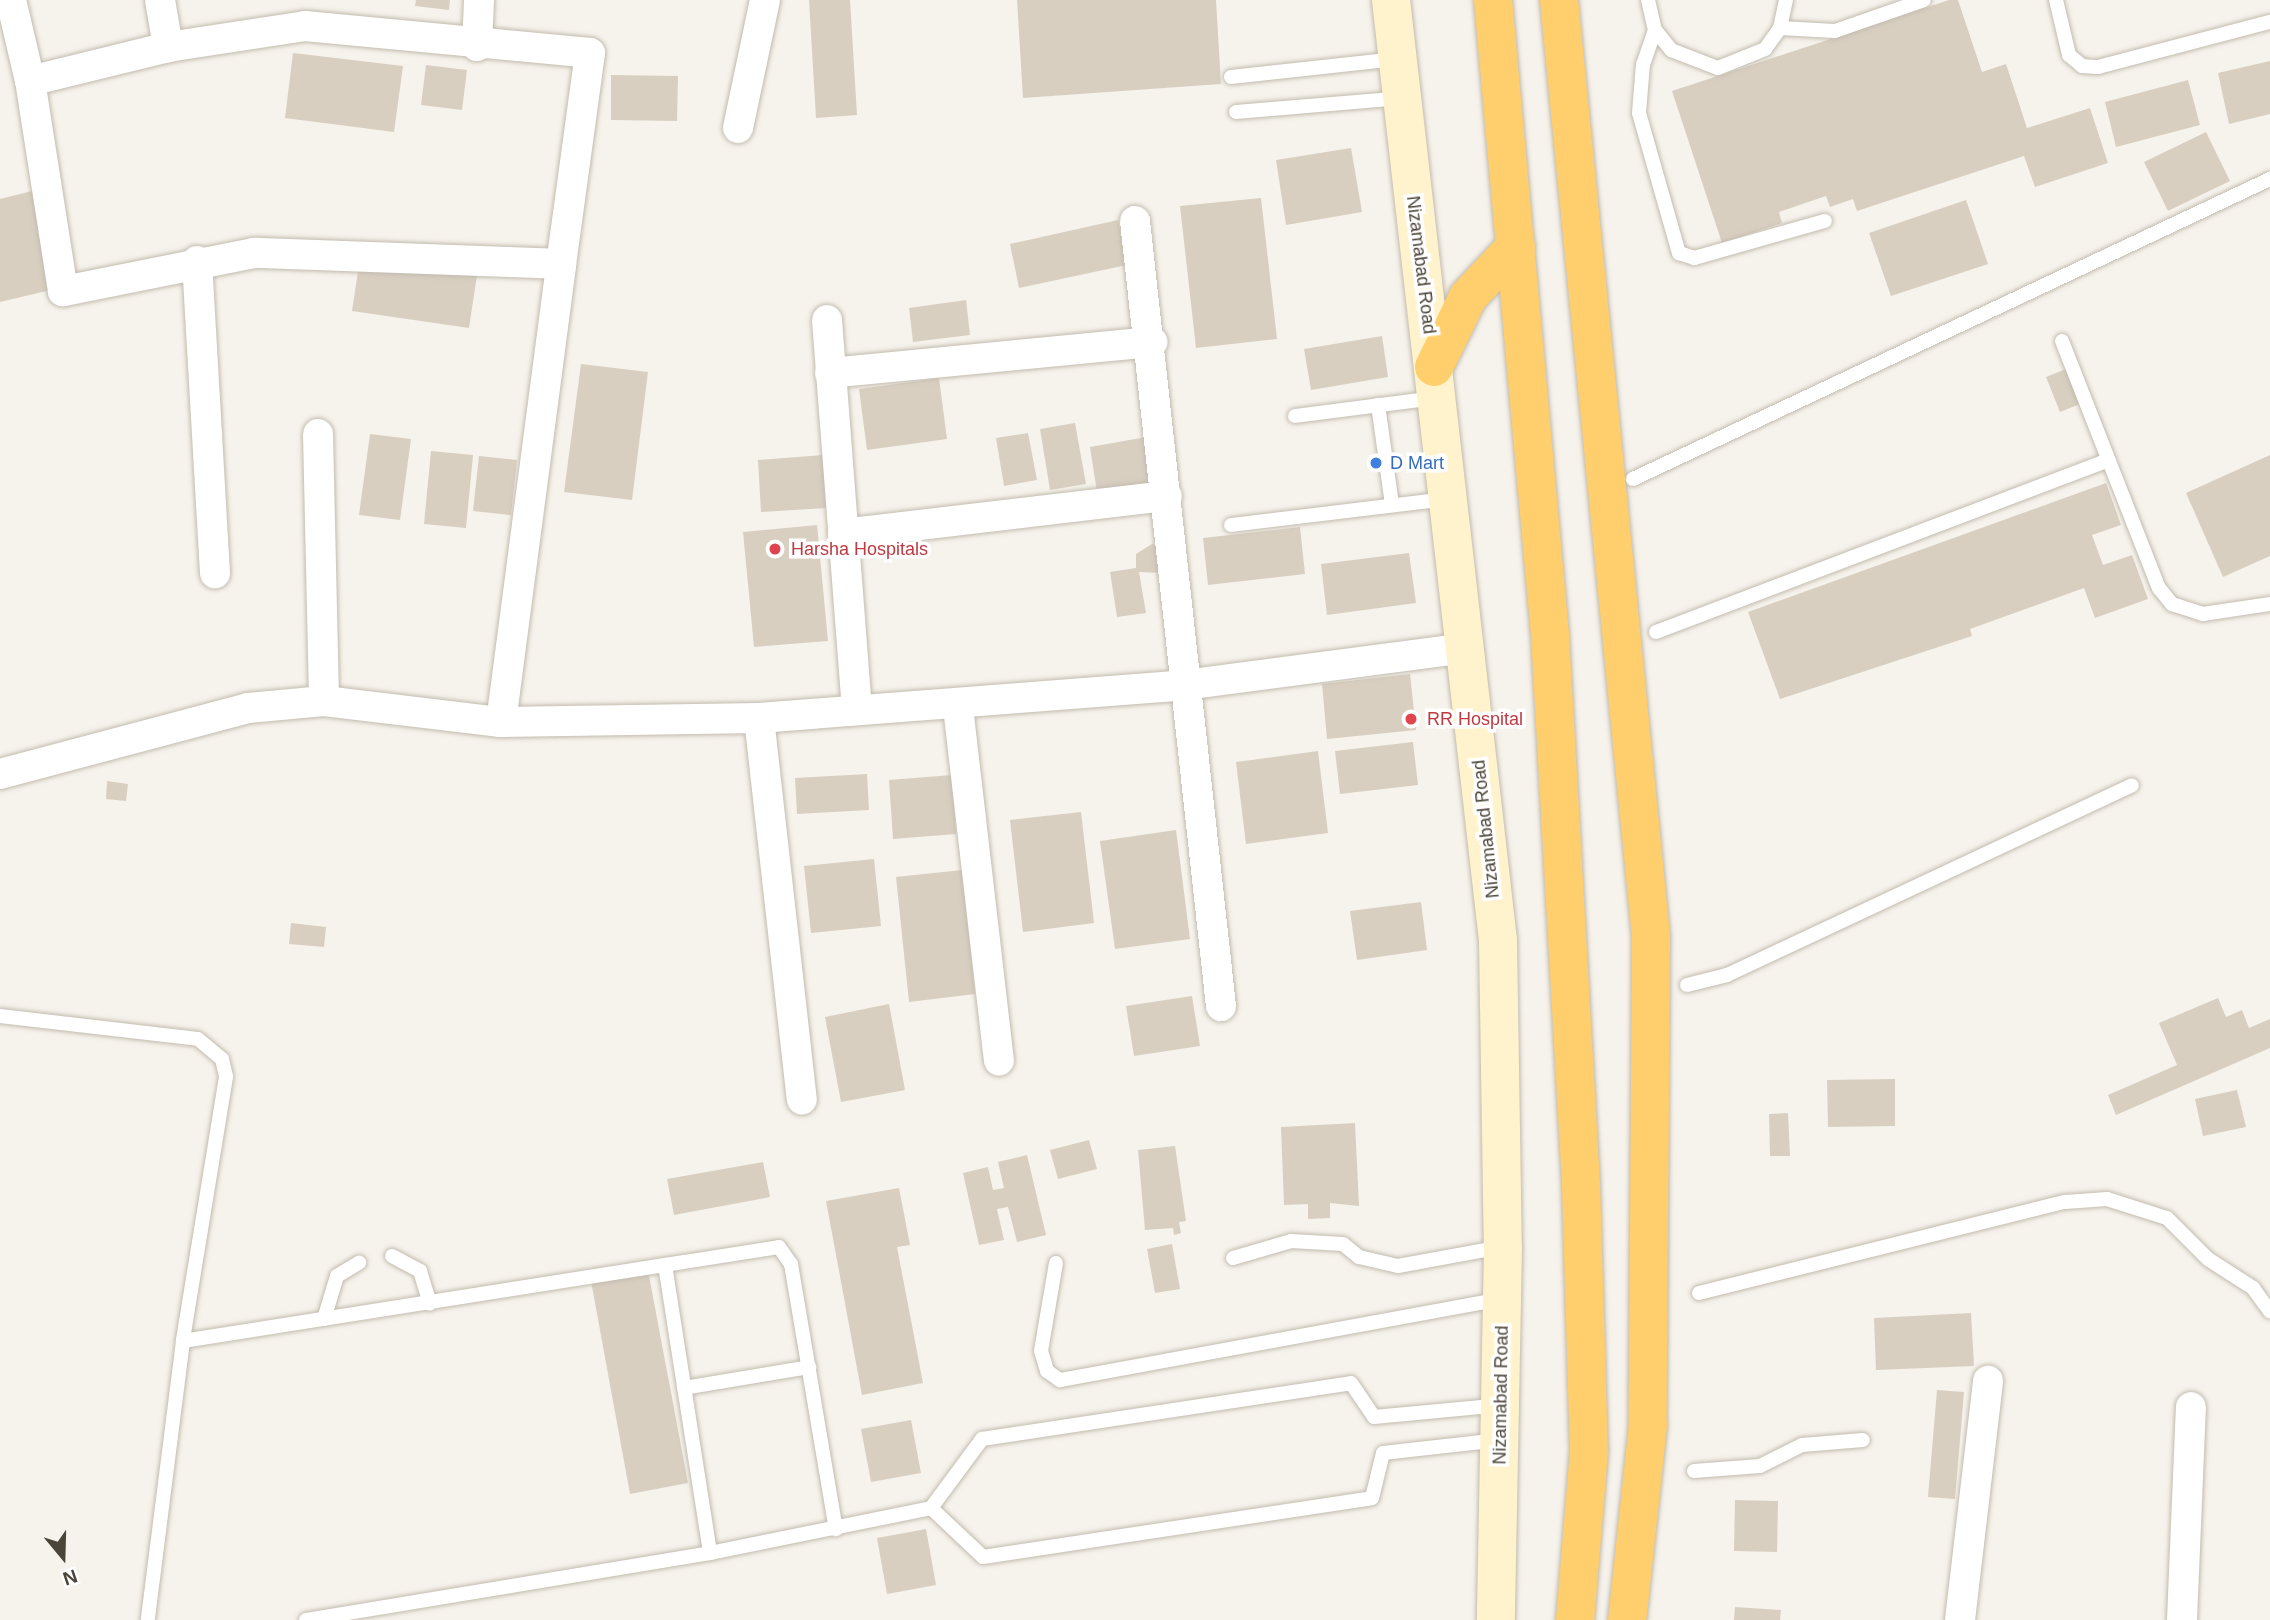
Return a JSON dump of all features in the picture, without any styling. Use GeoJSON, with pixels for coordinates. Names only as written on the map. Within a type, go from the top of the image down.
{"type":"FeatureCollection","features":[{"type":"Feature","properties":{"kind":"highway"},"geometry":{"type":"LineString","coordinates":[[1493,0],[1550,635],[1581,1185],[1589,1451],[1575,1620]]}},
{"type":"Feature","properties":{"kind":"highway"},"geometry":{"type":"LineString","coordinates":[[1559,0],[1651,936],[1647,1425],[1627,1620]]}},
{"type":"Feature","properties":{"kind":"highway"},"geometry":{"type":"LineString","coordinates":[[1436,382],[1468,297],[1516,246]]}},
{"type":"Feature","properties":{"kind":"main road","name":"Nizamabad Road"},"geometry":{"type":"LineString","coordinates":[[1391,0],[1451,498],[1498,940],[1503,1247],[1496,1620]]}},
{"type":"Feature","properties":{"kind":"street"},"geometry":{"type":"LineString","coordinates":[[0,3],[11,0],[30,81],[63,291],[197,261],[317,251],[561,264]]}},
{"type":"Feature","properties":{"kind":"street"},"geometry":{"type":"LineString","coordinates":[[160,0],[168,47]]}},
{"type":"Feature","properties":{"kind":"street"},"geometry":{"type":"LineString","coordinates":[[477,46],[479,0]]}},
{"type":"Feature","properties":{"kind":"street"},"geometry":{"type":"LineString","coordinates":[[738,128],[765,0]]}},
{"type":"Feature","properties":{"kind":"street"},"geometry":{"type":"LineString","coordinates":[[30,81],[168,47],[306,26],[477,46],[590,53],[501,722]]}},
{"type":"Feature","properties":{"kind":"street"},"geometry":{"type":"LineString","coordinates":[[1135,221],[1153,342],[1185,685],[1221,1006]]}},
{"type":"Feature","properties":{"kind":"street"},"geometry":{"type":"LineString","coordinates":[[197,261],[215,573]]}},
{"type":"Feature","properties":{"kind":"street"},"geometry":{"type":"LineString","coordinates":[[827,320],[857,710]]}},
{"type":"Feature","properties":{"kind":"street"},"geometry":{"type":"LineString","coordinates":[[830,373],[1153,342]]}},
{"type":"Feature","properties":{"kind":"street"},"geometry":{"type":"LineString","coordinates":[[318,434],[324,701]]}},
{"type":"Feature","properties":{"kind":"street"},"geometry":{"type":"LineString","coordinates":[[843,534],[1167,496]]}},
{"type":"Feature","properties":{"kind":"street"},"geometry":{"type":"LineString","coordinates":[[0,774],[248,708],[324,701],[501,722],[759,718],[857,710],[958,707],[1185,685],[1466,648]]}},
{"type":"Feature","properties":{"kind":"street"},"geometry":{"type":"LineString","coordinates":[[958,707],[999,1061]]}},
{"type":"Feature","properties":{"kind":"street"},"geometry":{"type":"LineString","coordinates":[[759,718],[803,1100]]}},
{"type":"Feature","properties":{"kind":"street"},"geometry":{"type":"LineString","coordinates":[[1960,1620],[1988,1381]]}},
{"type":"Feature","properties":{"kind":"street"},"geometry":{"type":"LineString","coordinates":[[2182,1620],[2191,1408]]}},
{"type":"Feature","properties":{"kind":"lane"},"geometry":{"type":"LineString","coordinates":[[1648,0],[1655,30],[1671,50],[1718,68],[1765,49],[1780,28],[1786,0]]}},
{"type":"Feature","properties":{"kind":"lane"},"geometry":{"type":"LineString","coordinates":[[1780,28],[1835,32],[1924,0]]}},
{"type":"Feature","properties":{"kind":"lane"},"geometry":{"type":"LineString","coordinates":[[2056,0],[2069,55],[2082,66],[2098,67],[2270,22]]}},
{"type":"Feature","properties":{"kind":"lane"},"geometry":{"type":"LineString","coordinates":[[1655,30],[1643,64],[1639,113],[1679,253],[1694,258],[1825,221]]}},
{"type":"Feature","properties":{"kind":"lane"},"geometry":{"type":"LineString","coordinates":[[1231,77],[1396,59]]}},
{"type":"Feature","properties":{"kind":"lane"},"geometry":{"type":"LineString","coordinates":[[1236,112],[1401,98]]}},
{"type":"Feature","properties":{"kind":"lane"},"geometry":{"type":"LineString","coordinates":[[1633,479],[2270,179]]}},
{"type":"Feature","properties":{"kind":"lane"},"geometry":{"type":"LineString","coordinates":[[2062,341],[2140,550],[2172,604],[2203,614],[2270,604]]}},
{"type":"Feature","properties":{"kind":"lane"},"geometry":{"type":"LineString","coordinates":[[1295,416],[1378,405],[1436,382]]}},
{"type":"Feature","properties":{"kind":"lane"},"geometry":{"type":"LineString","coordinates":[[1378,405],[1392,505]]}},
{"type":"Feature","properties":{"kind":"lane"},"geometry":{"type":"LineString","coordinates":[[1657,632],[2108,460]]}},
{"type":"Feature","properties":{"kind":"lane"},"geometry":{"type":"LineString","coordinates":[[1231,525],[1451,498]]}},
{"type":"Feature","properties":{"kind":"lane"},"geometry":{"type":"LineString","coordinates":[[1687,985],[1727,975],[2132,785]]}},
{"type":"Feature","properties":{"kind":"lane"},"geometry":{"type":"LineString","coordinates":[[0,1016],[198,1039],[222,1059],[226,1077],[183,1342],[148,1620]]}},
{"type":"Feature","properties":{"kind":"lane"},"geometry":{"type":"LineString","coordinates":[[1699,1293],[2065,1202],[2107,1199],[2167,1218],[2208,1259],[2253,1288],[2270,1311]]}},
{"type":"Feature","properties":{"kind":"lane"},"geometry":{"type":"LineString","coordinates":[[1233,1258],[1291,1241],[1343,1244],[1359,1257],[1398,1266],[1503,1247]]}},
{"type":"Feature","properties":{"kind":"lane"},"geometry":{"type":"LineString","coordinates":[[183,1342],[779,1247],[791,1264],[836,1529]]}},
{"type":"Feature","properties":{"kind":"lane"},"geometry":{"type":"LineString","coordinates":[[392,1256],[420,1270],[430,1303]]}},
{"type":"Feature","properties":{"kind":"lane"},"geometry":{"type":"LineString","coordinates":[[324,1319],[337,1276],[359,1263]]}},
{"type":"Feature","properties":{"kind":"lane"},"geometry":{"type":"LineString","coordinates":[[1056,1263],[1041,1351],[1047,1371],[1060,1380],[1502,1299]]}},
{"type":"Feature","properties":{"kind":"lane"},"geometry":{"type":"LineString","coordinates":[[665,1265],[710,1553]]}},
{"type":"Feature","properties":{"kind":"lane"},"geometry":{"type":"LineString","coordinates":[[684,1388],[809,1367]]}},
{"type":"Feature","properties":{"kind":"lane"},"geometry":{"type":"LineString","coordinates":[[306,1620],[710,1553],[931,1508],[982,1439],[1351,1383],[1374,1417],[1501,1422]]}},
{"type":"Feature","properties":{"kind":"lane"},"geometry":{"type":"LineString","coordinates":[[931,1508],[983,1558],[1372,1498],[1383,1453],[1501,1422]]}},
{"type":"Feature","properties":{"kind":"lane"},"geometry":{"type":"LineString","coordinates":[[1694,1471],[1760,1465],[1802,1445],[1863,1440]]}},
{"type":"Feature","properties":{"kind":"building"},"geometry":{"type":"Polygon","coordinates":[[[416,0],[450,0],[449,10],[415,6],[416,0]]]}},
{"type":"Feature","properties":{"kind":"building"},"geometry":{"type":"Polygon","coordinates":[[[809,0],[850,0],[857,115],[816,118],[809,0]]]}},
{"type":"Feature","properties":{"kind":"building"},"geometry":{"type":"Polygon","coordinates":[[[1017,0],[1216,0],[1221,84],[1023,98],[1017,0]]]}},
{"type":"Feature","properties":{"kind":"building"},"geometry":{"type":"Polygon","coordinates":[[[1949,0],[1958,0],[1982,72],[2006,64],[2027,128],[2090,108],[2108,163],[2035,187],[2024,156],[1857,211],[1853,199],[1830,207],[1826,196],[1779,212],[1782,223],[1722,243],[1672,91],[1949,0]]]}},
{"type":"Feature","properties":{"kind":"building"},"geometry":{"type":"Polygon","coordinates":[[[293,53],[403,66],[394,132],[285,118],[293,53]]]}},
{"type":"Feature","properties":{"kind":"building"},"geometry":{"type":"Polygon","coordinates":[[[2270,61],[2270,114],[2229,124],[2218,73],[2270,61]]]}},
{"type":"Feature","properties":{"kind":"building"},"geometry":{"type":"Polygon","coordinates":[[[426,65],[467,70],[462,110],[421,105],[426,65]]]}},
{"type":"Feature","properties":{"kind":"building"},"geometry":{"type":"Polygon","coordinates":[[[611,75],[678,76],[677,121],[611,120],[611,75]]]}},
{"type":"Feature","properties":{"kind":"building"},"geometry":{"type":"Polygon","coordinates":[[[2188,80],[2200,125],[2116,147],[2105,102],[2188,80]]]}},
{"type":"Feature","properties":{"kind":"building"},"geometry":{"type":"Polygon","coordinates":[[[2206,132],[2230,181],[2168,211],[2144,162],[2206,132]]]}},
{"type":"Feature","properties":{"kind":"building"},"geometry":{"type":"Polygon","coordinates":[[[1351,148],[1362,212],[1286,225],[1276,160],[1351,148]]]}},
{"type":"Feature","properties":{"kind":"building"},"geometry":{"type":"Polygon","coordinates":[[[36,190],[59,288],[0,302],[0,199],[36,190]]]}},
{"type":"Feature","properties":{"kind":"building"},"geometry":{"type":"Polygon","coordinates":[[[1261,198],[1277,339],[1196,348],[1180,206],[1261,198]]]}},
{"type":"Feature","properties":{"kind":"building"},"geometry":{"type":"Polygon","coordinates":[[[1966,200],[1988,264],[1891,296],[1869,233],[1966,200]]]}},
{"type":"Feature","properties":{"kind":"building"},"geometry":{"type":"Polygon","coordinates":[[[1118,220],[1127,265],[1019,288],[1010,244],[1118,220]]]}},
{"type":"Feature","properties":{"kind":"building"},"geometry":{"type":"Polygon","coordinates":[[[360,258],[477,275],[469,328],[352,311],[360,258]]]}},
{"type":"Feature","properties":{"kind":"building"},"geometry":{"type":"Polygon","coordinates":[[[966,300],[970,335],[913,342],[909,308],[966,300]]]}},
{"type":"Feature","properties":{"kind":"building"},"geometry":{"type":"Polygon","coordinates":[[[1382,336],[1388,377],[1311,390],[1304,349],[1382,336]]]}},
{"type":"Feature","properties":{"kind":"building"},"geometry":{"type":"Polygon","coordinates":[[[581,364],[648,372],[632,500],[564,492],[581,364]]]}},
{"type":"Feature","properties":{"kind":"building"},"geometry":{"type":"Polygon","coordinates":[[[2066,369],[2080,404],[2060,412],[2046,377],[2066,369]]]}},
{"type":"Feature","properties":{"kind":"building"},"geometry":{"type":"Polygon","coordinates":[[[939,378],[947,439],[867,450],[859,389],[939,378]]]}},
{"type":"Feature","properties":{"kind":"building"},"geometry":{"type":"Polygon","coordinates":[[[1075,423],[1086,484],[1050,490],[1040,429],[1075,423]]]}},
{"type":"Feature","properties":{"kind":"building"},"geometry":{"type":"Polygon","coordinates":[[[1028,433],[1037,480],[1004,486],[996,438],[1028,433]]]}},
{"type":"Feature","properties":{"kind":"building"},"geometry":{"type":"Polygon","coordinates":[[[370,434],[411,439],[400,520],[359,515],[370,434]]]}},
{"type":"Feature","properties":{"kind":"building"},"geometry":{"type":"Polygon","coordinates":[[[1152,436],[1159,482],[1097,492],[1090,447],[1152,436]]]}},
{"type":"Feature","properties":{"kind":"building"},"geometry":{"type":"Polygon","coordinates":[[[431,451],[473,455],[466,528],[424,524],[431,451]]]}},
{"type":"Feature","properties":{"kind":"building"},"geometry":{"type":"Polygon","coordinates":[[[823,455],[826,508],[761,512],[758,460],[823,455]]]}},
{"type":"Feature","properties":{"kind":"building"},"geometry":{"type":"Polygon","coordinates":[[[2270,455],[2270,556],[2223,577],[2186,493],[2270,455]]]}},
{"type":"Feature","properties":{"kind":"building"},"geometry":{"type":"Polygon","coordinates":[[[479,456],[517,460],[511,515],[473,511],[479,456]]]}},
{"type":"Feature","properties":{"kind":"building"},"geometry":{"type":"Polygon","coordinates":[[[2106,483],[2121,525],[2092,535],[2103,565],[2132,555],[2148,599],[2095,618],[2084,588],[1970,629],[1972,636],[1780,699],[1748,612],[2106,483]]]}},
{"type":"Feature","properties":{"kind":"building"},"geometry":{"type":"Polygon","coordinates":[[[817,525],[828,641],[754,647],[743,532],[817,525]]]}},
{"type":"Feature","properties":{"kind":"building"},"geometry":{"type":"Polygon","coordinates":[[[1300,527],[1305,574],[1208,585],[1203,538],[1300,527]]]}},
{"type":"Feature","properties":{"kind":"building"},"geometry":{"type":"Polygon","coordinates":[[[1152,544],[1159,546],[1162,573],[1139,572],[1146,613],[1117,617],[1110,572],[1136,568],[1136,554],[1152,544]]]}},
{"type":"Feature","properties":{"kind":"building"},"geometry":{"type":"Polygon","coordinates":[[[1409,553],[1416,603],[1327,615],[1321,564],[1409,553]]]}},
{"type":"Feature","properties":{"kind":"building"},"geometry":{"type":"Polygon","coordinates":[[[1410,674],[1416,730],[1327,739],[1322,684],[1410,674]]]}},
{"type":"Feature","properties":{"kind":"building"},"geometry":{"type":"Polygon","coordinates":[[[1413,742],[1418,785],[1340,794],[1335,751],[1413,742]]]}},
{"type":"Feature","properties":{"kind":"building"},"geometry":{"type":"Polygon","coordinates":[[[1318,751],[1328,833],[1246,844],[1236,762],[1318,751]]]}},
{"type":"Feature","properties":{"kind":"building"},"geometry":{"type":"Polygon","coordinates":[[[867,774],[869,810],[797,814],[795,778],[867,774]]]}},
{"type":"Feature","properties":{"kind":"building"},"geometry":{"type":"Polygon","coordinates":[[[952,775],[956,834],[893,839],[889,780],[952,775]]]}},
{"type":"Feature","properties":{"kind":"building"},"geometry":{"type":"Polygon","coordinates":[[[107,781],[128,784],[126,801],[106,799],[107,781]]]}},
{"type":"Feature","properties":{"kind":"building"},"geometry":{"type":"Polygon","coordinates":[[[1081,812],[1094,923],[1023,932],[1010,820],[1081,812]]]}},
{"type":"Feature","properties":{"kind":"building"},"geometry":{"type":"Polygon","coordinates":[[[1176,830],[1190,939],[1115,949],[1100,841],[1176,830]]]}},
{"type":"Feature","properties":{"kind":"building"},"geometry":{"type":"Polygon","coordinates":[[[874,859],[881,926],[811,933],[804,866],[874,859]]]}},
{"type":"Feature","properties":{"kind":"building"},"geometry":{"type":"Polygon","coordinates":[[[962,870],[975,994],[909,1002],[896,877],[962,870]]]}},
{"type":"Feature","properties":{"kind":"building"},"geometry":{"type":"Polygon","coordinates":[[[1421,902],[1427,950],[1357,960],[1350,911],[1421,902]]]}},
{"type":"Feature","properties":{"kind":"building"},"geometry":{"type":"Polygon","coordinates":[[[291,923],[326,927],[324,947],[289,944],[291,923]]]}},
{"type":"Feature","properties":{"kind":"building"},"geometry":{"type":"Polygon","coordinates":[[[1192,996],[1200,1046],[1134,1056],[1126,1006],[1192,996]]]}},
{"type":"Feature","properties":{"kind":"building"},"geometry":{"type":"Polygon","coordinates":[[[2218,998],[2226,1017],[2242,1010],[2249,1028],[2270,1019],[2270,1048],[2116,1115],[2108,1095],[2177,1065],[2159,1023],[2218,998]]]}},
{"type":"Feature","properties":{"kind":"building"},"geometry":{"type":"Polygon","coordinates":[[[889,1004],[905,1090],[841,1102],[825,1017],[889,1004]]]}},
{"type":"Feature","properties":{"kind":"building"},"geometry":{"type":"Polygon","coordinates":[[[1895,1079],[1895,1126],[1828,1127],[1827,1080],[1895,1079]]]}},
{"type":"Feature","properties":{"kind":"building"},"geometry":{"type":"Polygon","coordinates":[[[2237,1090],[2246,1127],[2203,1136],[2195,1099],[2237,1090]]]}},
{"type":"Feature","properties":{"kind":"building"},"geometry":{"type":"Polygon","coordinates":[[[1788,1113],[1790,1156],[1770,1156],[1769,1114],[1788,1113]]]}},
{"type":"Feature","properties":{"kind":"building"},"geometry":{"type":"Polygon","coordinates":[[[1355,1123],[1359,1206],[1330,1203],[1330,1218],[1308,1219],[1308,1204],[1284,1205],[1281,1127],[1355,1123]]]}},
{"type":"Feature","properties":{"kind":"building"},"geometry":{"type":"Polygon","coordinates":[[[1089,1140],[1097,1169],[1058,1179],[1050,1150],[1089,1140]]]}},
{"type":"Feature","properties":{"kind":"building"},"geometry":{"type":"Polygon","coordinates":[[[1175,1146],[1186,1221],[1179,1222],[1181,1233],[1174,1235],[1173,1228],[1145,1230],[1138,1150],[1175,1146]]]}},
{"type":"Feature","properties":{"kind":"building"},"geometry":{"type":"Polygon","coordinates":[[[1027,1155],[1046,1235],[1017,1242],[1008,1207],[997,1209],[1004,1240],[979,1245],[963,1173],[988,1167],[993,1190],[1004,1188],[998,1162],[1027,1155]]]}},
{"type":"Feature","properties":{"kind":"building"},"geometry":{"type":"Polygon","coordinates":[[[763,1162],[770,1197],[674,1215],[667,1179],[763,1162]]]}},
{"type":"Feature","properties":{"kind":"building"},"geometry":{"type":"Polygon","coordinates":[[[899,1188],[910,1245],[897,1247],[923,1383],[862,1395],[826,1201],[899,1188]]]}},
{"type":"Feature","properties":{"kind":"building"},"geometry":{"type":"Polygon","coordinates":[[[1172,1244],[1180,1289],[1155,1293],[1147,1249],[1172,1244]]]}},
{"type":"Feature","properties":{"kind":"building"},"geometry":{"type":"Polygon","coordinates":[[[648,1270],[688,1483],[630,1494],[591,1281],[648,1270]]]}},
{"type":"Feature","properties":{"kind":"building"},"geometry":{"type":"Polygon","coordinates":[[[1971,1313],[1974,1366],[1876,1370],[1874,1318],[1971,1313]]]}},
{"type":"Feature","properties":{"kind":"building"},"geometry":{"type":"Polygon","coordinates":[[[1937,1390],[1964,1392],[1955,1499],[1928,1497],[1937,1390]]]}},
{"type":"Feature","properties":{"kind":"building"},"geometry":{"type":"Polygon","coordinates":[[[911,1420],[921,1473],[871,1482],[861,1429],[911,1420]]]}},
{"type":"Feature","properties":{"kind":"building"},"geometry":{"type":"Polygon","coordinates":[[[1735,1500],[1778,1501],[1777,1552],[1734,1551],[1735,1500]]]}},
{"type":"Feature","properties":{"kind":"building"},"geometry":{"type":"Polygon","coordinates":[[[926,1529],[936,1585],[887,1594],[877,1538],[926,1529]]]}},
{"type":"Feature","properties":{"kind":"building"},"geometry":{"type":"Polygon","coordinates":[[[1735,1607],[1781,1610],[1780,1620],[1734,1620],[1735,1607]]]}},
{"type":"Feature","properties":{"kind":"place","name":"D Mart"},"geometry":{"type":"Point","coordinates":[1376,463]}},
{"type":"Feature","properties":{"kind":"place","name":"Harsha Hospitals"},"geometry":{"type":"Point","coordinates":[775,549]}},
{"type":"Feature","properties":{"kind":"place","name":"RR Hospital"},"geometry":{"type":"Point","coordinates":[1411,719]}}]}
